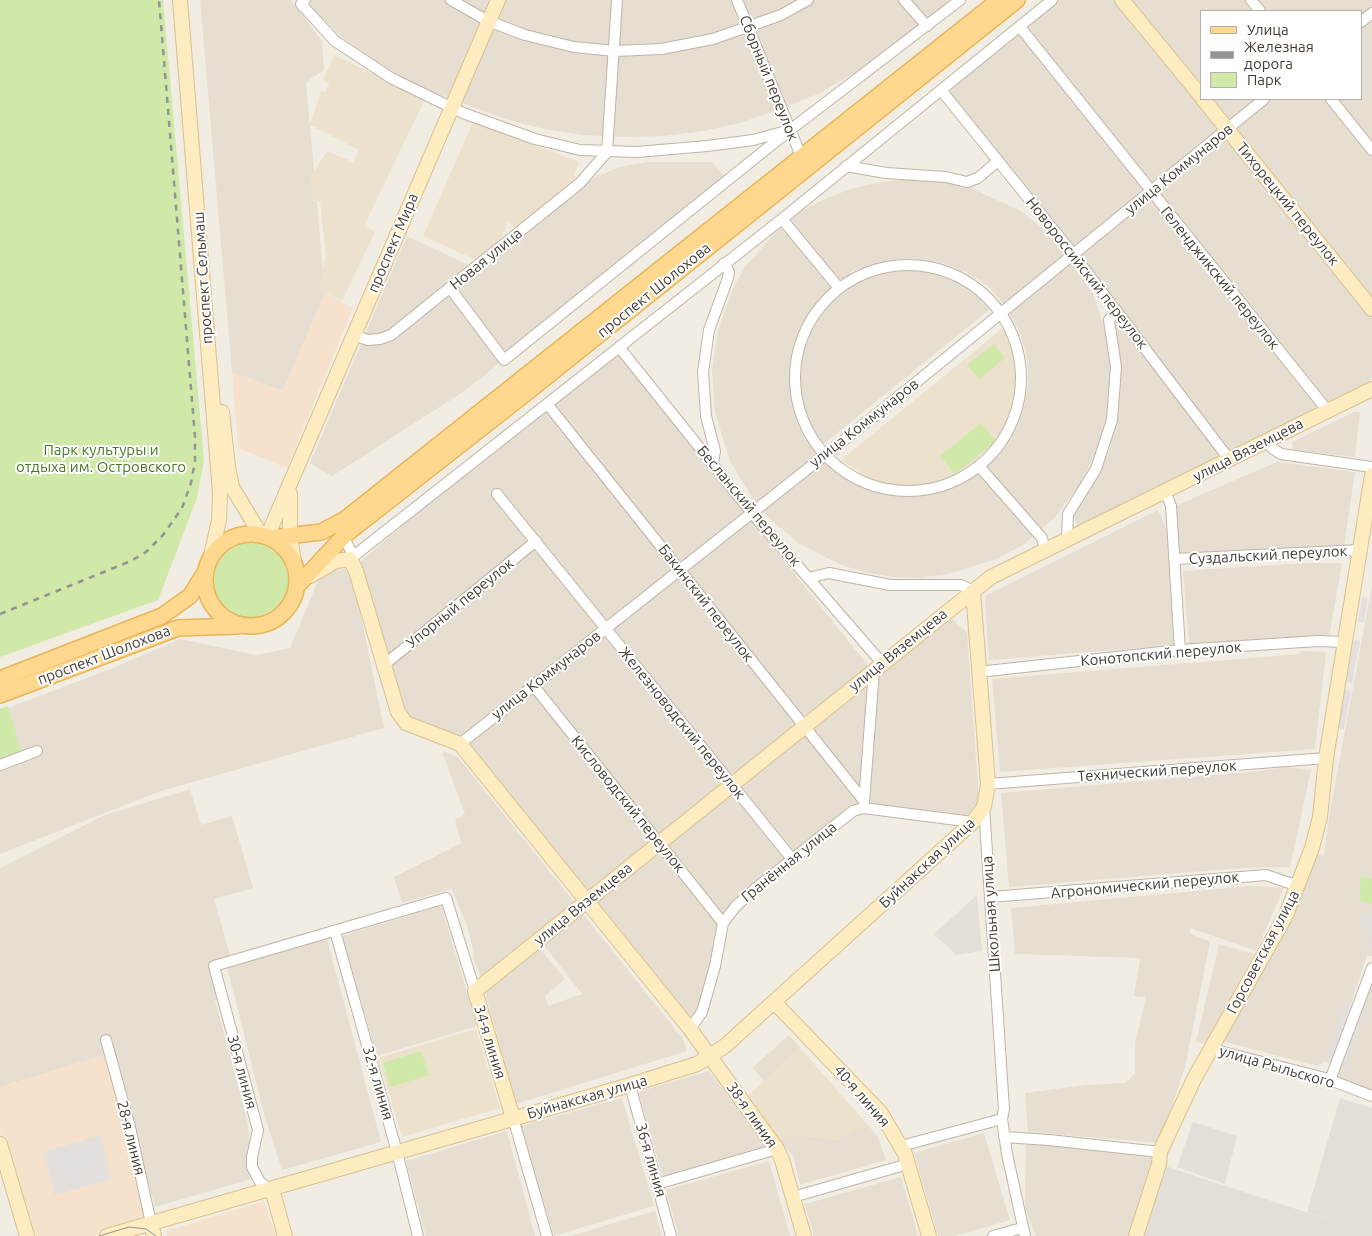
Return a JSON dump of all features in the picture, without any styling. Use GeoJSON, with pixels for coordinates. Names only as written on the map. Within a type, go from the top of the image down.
{"type":"FeatureCollection","features":[{"type":"Feature","properties":{"kind":"main road","name":"проспект Шолохова"},"geometry":{"type":"LineString","coordinates":[[266,536],[290,536],[322,532],[344,520],[523,380],[801,156],[999,0]]}},
{"type":"Feature","properties":{"kind":"main road","name":"проспект Шолохова"},"geometry":{"type":"LineString","coordinates":[[301,581],[344,536],[530,390],[1017,0]]}},
{"type":"Feature","properties":{"kind":"main road"},"geometry":{"type":"LineString","coordinates":[[244,534],[266,536],[280,544],[294,561],[301,581],[289,607],[275,620],[256,626],[241,626],[223,617],[212,606],[204,587],[204,574],[210,556],[221,544],[244,534]]}},
{"type":"Feature","properties":{"kind":"main road","name":"проспект Шолохова"},"geometry":{"type":"LineString","coordinates":[[0,679],[162,616],[190,596],[204,574]]}},
{"type":"Feature","properties":{"kind":"main road","name":"проспект Шолохова"},"geometry":{"type":"LineString","coordinates":[[0,695],[178,628],[241,626]]}},
{"type":"Feature","properties":{"kind":"street","name":"проспект Сельмаш"},"geometry":{"type":"LineString","coordinates":[[180,0],[220,493],[219,520],[210,556]]}},
{"type":"Feature","properties":{"kind":"street","name":"проспект Сельмаш"},"geometry":{"type":"LineString","coordinates":[[188,0],[228,467],[232,487],[266,536]]}},
{"type":"Feature","properties":{"kind":"street"},"geometry":{"type":"LineString","coordinates":[[451,0],[488,21],[525,35],[574,47],[615,51],[688,45],[748,28],[781,15],[808,0]]}},
{"type":"Feature","properties":{"kind":"street","name":"проспект Мира"},"geometry":{"type":"LineString","coordinates":[[266,536],[290,486],[498,0]]}},
{"type":"Feature","properties":{"kind":"street"},"geometry":{"type":"LineString","coordinates":[[607,152],[617,0]]}},
{"type":"Feature","properties":{"kind":"street","name":"Сборный переулок"},"geometry":{"type":"LineString","coordinates":[[737,0],[801,156]]}},
{"type":"Feature","properties":{"kind":"street"},"geometry":{"type":"LineString","coordinates":[[904,0],[928,26]]}},
{"type":"Feature","properties":{"kind":"street"},"geometry":{"type":"LineString","coordinates":[[450,288],[504,360],[790,130],[960,0]]}},
{"type":"Feature","properties":{"kind":"street"},"geometry":{"type":"LineString","coordinates":[[301,581],[336,561],[351,557],[548,405],[1052,0]]}},
{"type":"Feature","properties":{"kind":"street"},"geometry":{"type":"LineString","coordinates":[[1122,0],[1200,95]]}},
{"type":"Feature","properties":{"kind":"street"},"geometry":{"type":"LineString","coordinates":[[1251,0],[1259,10]]}},
{"type":"Feature","properties":{"kind":"street"},"geometry":{"type":"LineString","coordinates":[[303,2],[334,41],[390,78],[451,108],[535,139],[580,150],[607,152],[668,150],[753,140],[790,130]]}},
{"type":"Feature","properties":{"kind":"street"},"geometry":{"type":"LineString","coordinates":[[1362,21],[1372,13]]}},
{"type":"Feature","properties":{"kind":"street","name":"Геленджикский переулок"},"geometry":{"type":"LineString","coordinates":[[1020,27],[1326,410]]}},
{"type":"Feature","properties":{"kind":"street","name":"Новороссийский переулок"},"geometry":{"type":"LineString","coordinates":[[942,90],[1073,254],[1229,458]]}},
{"type":"Feature","properties":{"kind":"street","name":"Тихорецкий переулок"},"geometry":{"type":"LineString","coordinates":[[1204,100],[1372,309]]}},
{"type":"Feature","properties":{"kind":"street","name":"улица Коммунаров"},"geometry":{"type":"LineString","coordinates":[[460,744],[1001,313],[1263,100]]}},
{"type":"Feature","properties":{"kind":"street"},"geometry":{"type":"LineString","coordinates":[[1332,100],[1372,150]]}},
{"type":"Feature","properties":{"kind":"street","name":"Новая улица"},"geometry":{"type":"LineString","coordinates":[[353,335],[368,340],[380,339],[391,335],[580,183],[607,152]]}},
{"type":"Feature","properties":{"kind":"street"},"geometry":{"type":"LineString","coordinates":[[846,166],[886,173],[946,177],[967,182],[978,178],[998,161]]}},
{"type":"Feature","properties":{"kind":"street"},"geometry":{"type":"LineString","coordinates":[[782,218],[839,288]]}},
{"type":"Feature","properties":{"kind":"street"},"geometry":{"type":"LineString","coordinates":[[713,463],[715,450],[706,416],[703,372],[709,330],[728,278],[729,272],[724,263]]}},
{"type":"Feature","properties":{"kind":"street"},"geometry":{"type":"LineString","coordinates":[[905,264],[925,266],[947,271],[970,283],[986,296],[1001,313],[1020,356],[1022,380],[1017,409],[1007,433],[992,454],[979,466],[946,484],[923,490],[879,487],[859,479],[838,466],[814,440],[802,415],[797,397],[795,376],[797,357],[803,335],[814,315],[839,288],[858,276],[878,269],[905,264]]}},
{"type":"Feature","properties":{"kind":"street"},"geometry":{"type":"LineString","coordinates":[[1067,538],[1068,514],[1096,468],[1112,420],[1116,367],[1109,320],[1116,310]]}},
{"type":"Feature","properties":{"kind":"street","name":"Бесланский переулок"},"geometry":{"type":"LineString","coordinates":[[619,347],[751,512],[808,578],[878,666]]}},
{"type":"Feature","properties":{"kind":"street","name":"улица Вяземцева"},"geometry":{"type":"LineString","coordinates":[[475,991],[659,841],[991,577],[1067,538],[1165,492],[1326,410],[1372,389]]}},
{"type":"Feature","properties":{"kind":"street","name":"Бакинский переулок"},"geometry":{"type":"LineString","coordinates":[[548,405],[680,569],[864,805]]}},
{"type":"Feature","properties":{"kind":"street"},"geometry":{"type":"LineString","coordinates":[[1267,441],[1281,454],[1372,468]]}},
{"type":"Feature","properties":{"kind":"street"},"geometry":{"type":"LineString","coordinates":[[979,466],[1042,538],[1045,550]]}},
{"type":"Feature","properties":{"kind":"street","name":"Горсоветская улица"},"geometry":{"type":"LineString","coordinates":[[1136,1236],[1159,1164],[1160,1152],[1194,1078],[1286,915],[1312,848],[1320,817],[1326,758],[1372,475]]}},
{"type":"Feature","properties":{"kind":"street","name":"проспект Мира"},"geometry":{"type":"LineString","coordinates":[[290,486],[290,536],[294,561]]}},
{"type":"Feature","properties":{"kind":"street"},"geometry":{"type":"LineString","coordinates":[[1165,492],[1171,506],[1180,650]]}},
{"type":"Feature","properties":{"kind":"street","name":"Железноводский переулок"},"geometry":{"type":"LineString","coordinates":[[497,494],[792,860]]}},
{"type":"Feature","properties":{"kind":"street"},"geometry":{"type":"LineString","coordinates":[[344,536],[398,712],[406,723],[460,744]]}},
{"type":"Feature","properties":{"kind":"street","name":"Упорный переулок"},"geometry":{"type":"LineString","coordinates":[[384,665],[536,542]]}},
{"type":"Feature","properties":{"kind":"street","name":"Суздальский переулок"},"geometry":{"type":"LineString","coordinates":[[1174,559],[1361,550]]}},
{"type":"Feature","properties":{"kind":"street"},"geometry":{"type":"LineString","coordinates":[[808,578],[829,574],[890,585],[961,585],[973,591]]}},
{"type":"Feature","properties":{"kind":"street","name":"Школьная улица"},"geometry":{"type":"LineString","coordinates":[[973,591],[988,784],[984,807],[1004,1109],[1002,1119],[1024,1232]]}},
{"type":"Feature","properties":{"kind":"street","name":"Конотопский переулок"},"geometry":{"type":"LineString","coordinates":[[978,672],[1180,650],[1318,641],[1344,642]]}},
{"type":"Feature","properties":{"kind":"street"},"geometry":{"type":"LineString","coordinates":[[878,666],[864,805],[973,822]]}},
{"type":"Feature","properties":{"kind":"street","name":"Кисловодский переулок"},"geometry":{"type":"LineString","coordinates":[[533,686],[723,923]]}},
{"type":"Feature","properties":{"kind":"street","name":"38-я линия"},"geometry":{"type":"LineString","coordinates":[[460,744],[690,1029],[777,1149],[804,1236]]}},
{"type":"Feature","properties":{"kind":"street"},"geometry":{"type":"LineString","coordinates":[[0,765],[36,751]]}},
{"type":"Feature","properties":{"kind":"street","name":"Технический переулок"},"geometry":{"type":"LineString","coordinates":[[988,784],[1326,758]]}},
{"type":"Feature","properties":{"kind":"street","name":"Гранённая улица"},"geometry":{"type":"LineString","coordinates":[[690,1029],[702,1012],[715,966],[723,923],[736,906],[853,811],[864,805]]}},
{"type":"Feature","properties":{"kind":"street","name":"Буйнакская улица"},"geometry":{"type":"LineString","coordinates":[[107,1236],[153,1230],[270,1190],[697,1064],[725,1046],[775,1003],[973,822],[984,807]]}},
{"type":"Feature","properties":{"kind":"street","name":"Агрономический переулок"},"geometry":{"type":"LineString","coordinates":[[990,897],[1266,875],[1298,886]]}},
{"type":"Feature","properties":{"kind":"street","name":"34-я линия"},"geometry":{"type":"LineString","coordinates":[[334,931],[446,898],[547,1236]]}},
{"type":"Feature","properties":{"kind":"street","name":"30-я линия"},"geometry":{"type":"LineString","coordinates":[[285,1236],[274,1196],[260,1182],[252,1167],[252,1157],[258,1130],[214,966],[334,931]]}},
{"type":"Feature","properties":{"kind":"street","name":"32-я линия"},"geometry":{"type":"LineString","coordinates":[[334,931],[397,1152],[418,1236]]}},
{"type":"Feature","properties":{"kind":"street"},"geometry":{"type":"LineString","coordinates":[[1330,1080],[1372,968]]}},
{"type":"Feature","properties":{"kind":"street","name":"40-я линия"},"geometry":{"type":"LineString","coordinates":[[775,1003],[881,1113],[901,1146],[929,1236]]}},
{"type":"Feature","properties":{"kind":"street","name":"28-я линия"},"geometry":{"type":"LineString","coordinates":[[106,1040],[130,1127],[153,1230]]}},
{"type":"Feature","properties":{"kind":"street","name":"улица Рыльского"},"geometry":{"type":"LineString","coordinates":[[1211,1049],[1330,1080],[1372,1096]]}},
{"type":"Feature","properties":{"kind":"street","name":"36-я линия"},"geometry":{"type":"LineString","coordinates":[[630,1085],[672,1236]]}},
{"type":"Feature","properties":{"kind":"street"},"geometry":{"type":"LineString","coordinates":[[901,1146],[1002,1119]]}},
{"type":"Feature","properties":{"kind":"street"},"geometry":{"type":"LineString","coordinates":[[1004,1137],[1160,1152]]}},
{"type":"Feature","properties":{"kind":"street"},"geometry":{"type":"LineString","coordinates":[[0,1144],[27,1236]]}},
{"type":"Feature","properties":{"kind":"street"},"geometry":{"type":"LineString","coordinates":[[657,1184],[777,1149]]}},
{"type":"Feature","properties":{"kind":"street"},"geometry":{"type":"LineString","coordinates":[[793,1197],[908,1164]]}},
{"type":"Feature","properties":{"kind":"street"},"geometry":{"type":"LineString","coordinates":[[993,1236],[1024,1232]]}},
{"type":"Feature","properties":{"kind":"shaded area"},"geometry":{"type":"Polygon","coordinates":[[[200,0],[291,0],[322,41],[324,70],[306,82],[325,293],[283,391],[232,372],[200,0]]]}},
{"type":"Feature","properties":{"kind":"shaded area"},"geometry":{"type":"Polygon","coordinates":[[[304,0],[956,0],[853,74],[818,94],[743,122],[704,131],[664,136],[623,137],[583,135],[544,129],[505,119],[425,89],[394,73],[340,36],[304,0]]]}},
{"type":"Feature","properties":{"kind":"shaded area"},"geometry":{"type":"Polygon","coordinates":[[[1045,0],[1372,0],[1372,376],[1364,390],[1081,530],[1072,516],[1096,478],[1109,451],[1115,426],[1118,400],[1108,319],[1118,311],[938,86],[1045,0]]]}},
{"type":"Feature","properties":{"kind":"shaded area"},"geometry":{"type":"Polygon","coordinates":[[[334,55],[425,99],[364,226],[375,232],[342,301],[318,289],[326,256],[320,201],[313,201],[310,177],[327,151],[353,162],[359,150],[310,125],[321,91],[326,92],[329,82],[324,80],[325,75],[334,55]]]}},
{"type":"Feature","properties":{"kind":"shaded area"},"geometry":{"type":"Polygon","coordinates":[[[473,122],[579,162],[574,175],[578,178],[517,229],[508,222],[497,246],[476,260],[423,236],[473,122]]]}},
{"type":"Feature","properties":{"kind":"shaded area"},"geometry":{"type":"Polygon","coordinates":[[[647,162],[712,162],[727,179],[466,390],[332,476],[310,463],[407,236],[479,270],[595,177],[620,167],[647,162]]]}},
{"type":"Feature","properties":{"kind":"shaded area"},"geometry":{"type":"Polygon","coordinates":[[[913,179],[947,182],[972,188],[1020,211],[1044,229],[1065,251],[1093,294],[1107,336],[1111,366],[1111,394],[1102,440],[1081,483],[1055,517],[1024,544],[997,559],[948,574],[918,578],[893,577],[863,572],[839,564],[800,544],[770,519],[755,502],[730,461],[715,413],[712,371],[718,330],[733,289],[745,267],[775,233],[802,211],[850,189],[881,182],[913,179]],[[912,258],[893,260],[853,271],[831,290],[806,322],[797,347],[794,371],[795,396],[804,424],[828,458],[845,473],[868,485],[900,492],[915,492],[932,491],[961,481],[995,457],[1011,437],[1023,411],[1028,385],[1028,368],[1026,351],[1017,326],[1001,301],[989,287],[975,277],[946,264],[912,258]]]}},
{"type":"Feature","properties":{"kind":"shaded area"},"geometry":{"type":"Polygon","coordinates":[[[907,270],[926,271],[954,281],[979,297],[990,309],[821,446],[807,424],[798,388],[799,363],[809,329],[823,309],[847,287],[873,275],[907,270]]]}},
{"type":"Feature","properties":{"kind":"shaded area"},"geometry":{"type":"Polygon","coordinates":[[[325,293],[353,308],[287,468],[238,448],[232,372],[283,391],[325,293]]]}},
{"type":"Feature","properties":{"kind":"shaded area"},"geometry":{"type":"Polygon","coordinates":[[[1003,328],[1016,360],[1018,383],[1015,405],[1002,436],[980,462],[961,475],[939,484],[904,487],[870,479],[841,460],[1003,328]]]}},
{"type":"Feature","properties":{"kind":"shaded area"},"geometry":{"type":"Polygon","coordinates":[[[613,346],[877,677],[952,619],[967,633],[979,801],[971,817],[859,805],[717,922],[713,967],[700,1009],[688,1030],[468,750],[407,723],[360,562],[613,346]]]}},
{"type":"Feature","properties":{"kind":"shaded area"},"geometry":{"type":"Polygon","coordinates":[[[1354,412],[1360,412],[1355,457],[1294,450],[1292,442],[1354,412]]]}},
{"type":"Feature","properties":{"kind":"shaded area"},"geometry":{"type":"Polygon","coordinates":[[[1277,462],[1355,472],[1344,547],[1179,555],[1175,506],[1277,462]]]}},
{"type":"Feature","properties":{"kind":"shaded area"},"geometry":{"type":"Polygon","coordinates":[[[1158,510],[1168,532],[1177,645],[989,660],[985,600],[987,595],[1158,510]]]}},
{"type":"Feature","properties":{"kind":"shaded area"},"geometry":{"type":"Polygon","coordinates":[[[1304,563],[1342,563],[1329,638],[1293,637],[1189,644],[1183,571],[1304,563]]]}},
{"type":"Feature","properties":{"kind":"shaded area"},"geometry":{"type":"Polygon","coordinates":[[[351,567],[384,728],[161,791],[0,854],[0,711],[113,668],[180,639],[256,655],[290,648],[321,574],[351,567]]]}},
{"type":"Feature","properties":{"kind":"shaded area"},"geometry":{"type":"Polygon","coordinates":[[[1372,585],[1372,956],[1367,955],[1335,1051],[1325,1062],[1317,1066],[1218,1040],[1312,853],[1324,856],[1329,817],[1372,585]]]}},
{"type":"Feature","properties":{"kind":"shaded area"},"geometry":{"type":"Polygon","coordinates":[[[1362,597],[1368,598],[1364,623],[1358,622],[1362,597]]]}},
{"type":"Feature","properties":{"kind":"shaded area"},"geometry":{"type":"Polygon","coordinates":[[[1354,640],[1360,641],[1352,683],[1346,682],[1354,640]]]}},
{"type":"Feature","properties":{"kind":"shaded area"},"geometry":{"type":"Polygon","coordinates":[[[1301,651],[1326,652],[1315,749],[1000,772],[992,679],[1300,654],[1301,651]]]}},
{"type":"Feature","properties":{"kind":"shaded area"},"geometry":{"type":"Polygon","coordinates":[[[1345,690],[1351,691],[1344,729],[1338,728],[1345,690]]]}},
{"type":"Feature","properties":{"kind":"shaded area"},"geometry":{"type":"Polygon","coordinates":[[[444,751],[458,757],[574,902],[481,977],[473,958],[474,954],[468,928],[452,889],[402,903],[394,877],[461,843],[455,820],[465,814],[442,755],[444,751]]]}},
{"type":"Feature","properties":{"kind":"shaded area"},"geometry":{"type":"Polygon","coordinates":[[[1285,767],[1311,770],[1290,867],[1241,868],[1009,887],[1001,793],[1260,771],[1285,767]]]}},
{"type":"Feature","properties":{"kind":"shaded area"},"geometry":{"type":"Polygon","coordinates":[[[190,789],[201,825],[232,816],[253,888],[214,899],[231,958],[211,965],[222,998],[215,1000],[247,1119],[251,1154],[246,1156],[246,1163],[252,1179],[155,1207],[109,1035],[102,1040],[105,1055],[0,1087],[0,868],[105,815],[190,789]]]}},
{"type":"Feature","properties":{"kind":"shaded area"},"geometry":{"type":"Polygon","coordinates":[[[1251,886],[1284,888],[1256,951],[1191,928],[1189,933],[1210,942],[1185,1067],[1160,1143],[1028,1132],[1025,1093],[1086,1085],[1125,1083],[1135,1074],[1135,1043],[1146,997],[1134,996],[1140,958],[1015,954],[1011,908],[1251,886]]]}},
{"type":"Feature","properties":{"kind":"shaded area"},"geometry":{"type":"Polygon","coordinates":[[[977,895],[982,951],[956,955],[934,934],[977,895]]]}},
{"type":"Feature","properties":{"kind":"shaded area"},"geometry":{"type":"Polygon","coordinates":[[[441,906],[477,1026],[377,1056],[342,936],[441,906]]]}},
{"type":"Feature","properties":{"kind":"shaded area"},"geometry":{"type":"Polygon","coordinates":[[[1372,909],[1372,948],[1369,947],[1371,940],[1360,920],[1361,916],[1369,918],[1372,909]]]}},
{"type":"Feature","properties":{"kind":"shaded area"},"geometry":{"type":"Polygon","coordinates":[[[583,914],[683,1039],[687,1051],[516,1104],[485,993],[540,949],[565,979],[545,996],[548,1006],[582,994],[545,946],[583,914]]]}},
{"type":"Feature","properties":{"kind":"shaded area"},"geometry":{"type":"Polygon","coordinates":[[[327,939],[381,1142],[282,1170],[264,1114],[227,967],[327,939]]]}},
{"type":"Feature","properties":{"kind":"shaded area"},"geometry":{"type":"Polygon","coordinates":[[[1219,944],[1254,954],[1205,1044],[1196,1042],[1219,944]]]}},
{"type":"Feature","properties":{"kind":"shaded area"},"geometry":{"type":"Polygon","coordinates":[[[1372,973],[1372,1092],[1333,1080],[1372,973]]]}},
{"type":"Feature","properties":{"kind":"shaded area"},"geometry":{"type":"Polygon","coordinates":[[[1346,1000],[1352,1002],[1332,1064],[1326,1062],[1346,1000]]]}},
{"type":"Feature","properties":{"kind":"shaded area"},"geometry":{"type":"Polygon","coordinates":[[[1362,1001],[1367,1003],[1346,1069],[1341,1068],[1362,1001]]]}},
{"type":"Feature","properties":{"kind":"shaded area"},"geometry":{"type":"Polygon","coordinates":[[[476,1029],[500,1108],[402,1137],[378,1058],[476,1029]]]}},
{"type":"Feature","properties":{"kind":"shaded area"},"geometry":{"type":"Polygon","coordinates":[[[789,1035],[800,1048],[764,1081],[752,1068],[789,1035]]]}},
{"type":"Feature","properties":{"kind":"shaded area"},"geometry":{"type":"Polygon","coordinates":[[[800,1048],[867,1124],[836,1140],[791,1134],[779,1141],[749,1095],[800,1048]]]}},
{"type":"Feature","properties":{"kind":"shaded area"},"geometry":{"type":"Polygon","coordinates":[[[105,1055],[147,1216],[143,1222],[96,1236],[30,1236],[0,1132],[0,1087],[105,1055]]]}},
{"type":"Feature","properties":{"kind":"shaded area"},"geometry":{"type":"Polygon","coordinates":[[[709,1071],[765,1146],[663,1177],[639,1094],[641,1091],[709,1071]]]}},
{"type":"Feature","properties":{"kind":"shaded area"},"geometry":{"type":"Polygon","coordinates":[[[622,1098],[654,1206],[554,1236],[521,1126],[622,1098]]]}},
{"type":"Feature","properties":{"kind":"shaded area"},"geometry":{"type":"Polygon","coordinates":[[[1340,1098],[1372,1108],[1372,1236],[1138,1236],[1159,1164],[1354,1228],[1307,1212],[1340,1098]]]}},
{"type":"Feature","properties":{"kind":"shaded area"},"geometry":{"type":"Polygon","coordinates":[[[1193,1122],[1237,1136],[1225,1184],[1177,1167],[1193,1122]]]}},
{"type":"Feature","properties":{"kind":"shaded area"},"geometry":{"type":"Polygon","coordinates":[[[867,1124],[878,1137],[886,1160],[800,1185],[793,1155],[779,1141],[791,1134],[836,1140],[867,1124]]]}},
{"type":"Feature","properties":{"kind":"shaded area"},"geometry":{"type":"Polygon","coordinates":[[[507,1131],[535,1236],[426,1236],[406,1161],[507,1131]]]}},
{"type":"Feature","properties":{"kind":"shaded area"},"geometry":{"type":"Polygon","coordinates":[[[984,1133],[1010,1220],[955,1236],[938,1236],[914,1153],[984,1133]]]}},
{"type":"Feature","properties":{"kind":"shaded area"},"geometry":{"type":"Polygon","coordinates":[[[101,1135],[111,1179],[55,1195],[43,1152],[101,1135]]]}},
{"type":"Feature","properties":{"kind":"shaded area"},"geometry":{"type":"Polygon","coordinates":[[[1026,1142],[1156,1155],[1131,1236],[1036,1236],[1025,1208],[1026,1142]]]}},
{"type":"Feature","properties":{"kind":"shaded area"},"geometry":{"type":"Polygon","coordinates":[[[769,1161],[790,1236],[679,1236],[666,1190],[769,1161]]]}},
{"type":"Feature","properties":{"kind":"shaded area"},"geometry":{"type":"Polygon","coordinates":[[[901,1177],[918,1236],[814,1236],[805,1204],[901,1177]]]}},
{"type":"Feature","properties":{"kind":"shaded area"},"geometry":{"type":"Polygon","coordinates":[[[264,1201],[276,1236],[167,1236],[166,1231],[264,1201]]]}},
{"type":"Feature","properties":{"kind":"shaded area"},"geometry":{"type":"Polygon","coordinates":[[[655,1211],[662,1236],[571,1236],[620,1221],[655,1211]]]}},
{"type":"Feature","properties":{"kind":"green space","name":"Парк культуры и отдыха им. Островского"},"geometry":{"type":"Polygon","coordinates":[[[0,0],[163,0],[204,460],[197,498],[158,600],[0,657],[0,0]]]}},
{"type":"Feature","properties":{"kind":"green space"},"geometry":{"type":"Polygon","coordinates":[[[994,344],[1005,358],[979,379],[967,365],[994,344]]]}},
{"type":"Feature","properties":{"kind":"green space"},"geometry":{"type":"Polygon","coordinates":[[[981,423],[996,441],[955,474],[940,456],[981,423]]]}},
{"type":"Feature","properties":{"kind":"green space"},"geometry":{"type":"Polygon","coordinates":[[[251,542],[266,545],[278,553],[286,565],[289,580],[286,595],[278,607],[266,615],[251,618],[236,615],[224,607],[216,595],[213,580],[216,565],[224,553],[236,545],[251,542]]]}},
{"type":"Feature","properties":{"kind":"green space"},"geometry":{"type":"Polygon","coordinates":[[[8,706],[21,751],[0,758],[0,709],[8,706]]]}},
{"type":"Feature","properties":{"kind":"green space"},"geometry":{"type":"Polygon","coordinates":[[[1361,876],[1372,879],[1372,904],[1359,900],[1361,876]]]}},
{"type":"Feature","properties":{"kind":"green space"},"geometry":{"type":"Polygon","coordinates":[[[421,1051],[429,1075],[390,1087],[383,1063],[421,1051]]]}},
{"type":"Feature","properties":{"kind":"tram line"},"geometry":{"type":"LineString","coordinates":[[99,1236],[129,1227],[146,1229],[156,1236]]}},
{"type":"Feature","properties":{"kind":"railway"},"geometry":{"type":"LineString","coordinates":[[0,614],[131,561],[146,552],[163,535],[182,508],[191,483],[195,461],[195,437],[159,0]]}}]}
